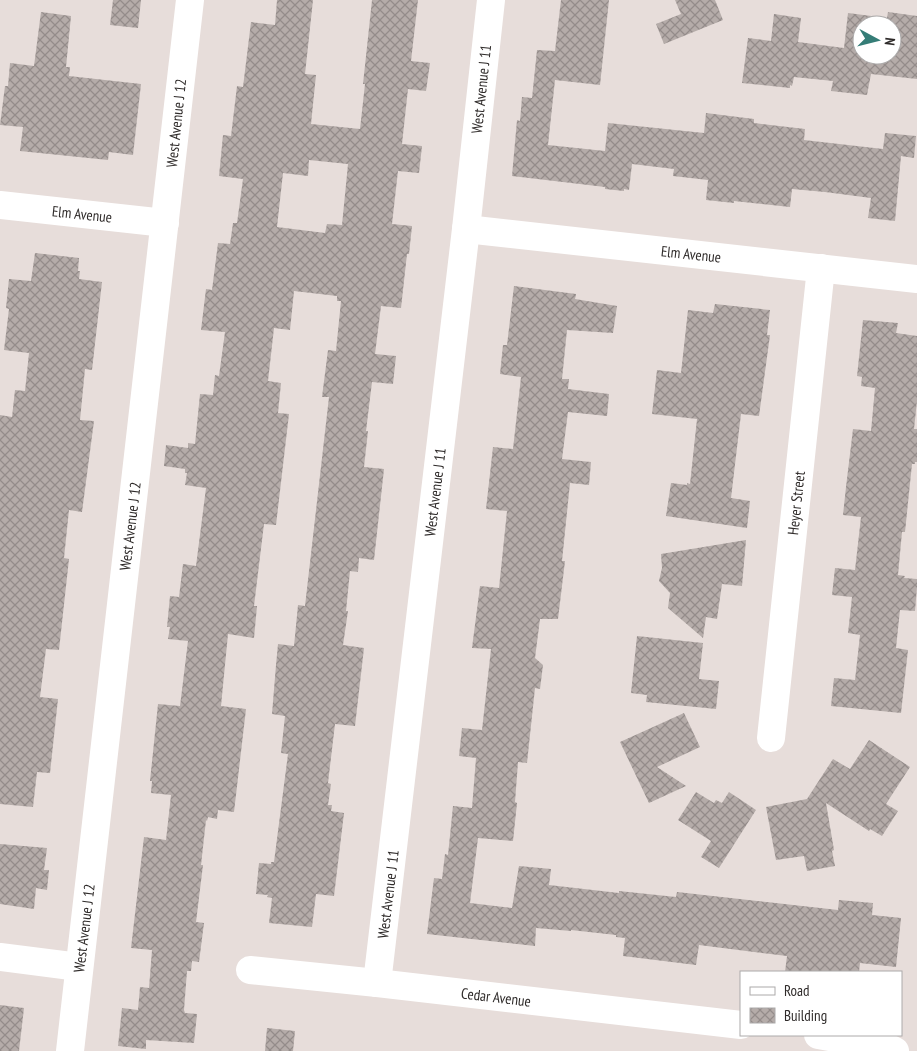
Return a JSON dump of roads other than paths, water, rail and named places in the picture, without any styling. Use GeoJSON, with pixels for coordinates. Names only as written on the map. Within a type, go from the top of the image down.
{"type":"FeatureCollection","features":[{"type":"Feature","properties":{"kind":"street","name":"West Avenue J 12"},"geometry":{"type":"LineString","coordinates":[[70,1051],[190,0]]}},
{"type":"Feature","properties":{"kind":"street","name":"West Avenue J 11"},"geometry":{"type":"LineString","coordinates":[[378,983],[491,0]]}},
{"type":"Feature","properties":{"kind":"street","name":"Elm Avenue"},"geometry":{"type":"LineString","coordinates":[[0,205],[165,223]]}},
{"type":"Feature","properties":{"kind":"street","name":"Elm Avenue"},"geometry":{"type":"LineString","coordinates":[[466,229],[917,279]]}},
{"type":"Feature","properties":{"kind":"street","name":"Heyer Street"},"geometry":{"type":"LineString","coordinates":[[771,738],[821,268]]}},
{"type":"Feature","properties":{"kind":"street"},"geometry":{"type":"LineString","coordinates":[[0,957],[79,966]]}},
{"type":"Feature","properties":{"kind":"street","name":"Cedar Avenue"},"geometry":{"type":"LineString","coordinates":[[250,970],[740,1025]]}},
{"type":"Feature","properties":{"kind":"street"},"geometry":{"type":"LineString","coordinates":[[824,1036],[887,1047],[894,1051]]}}]}
